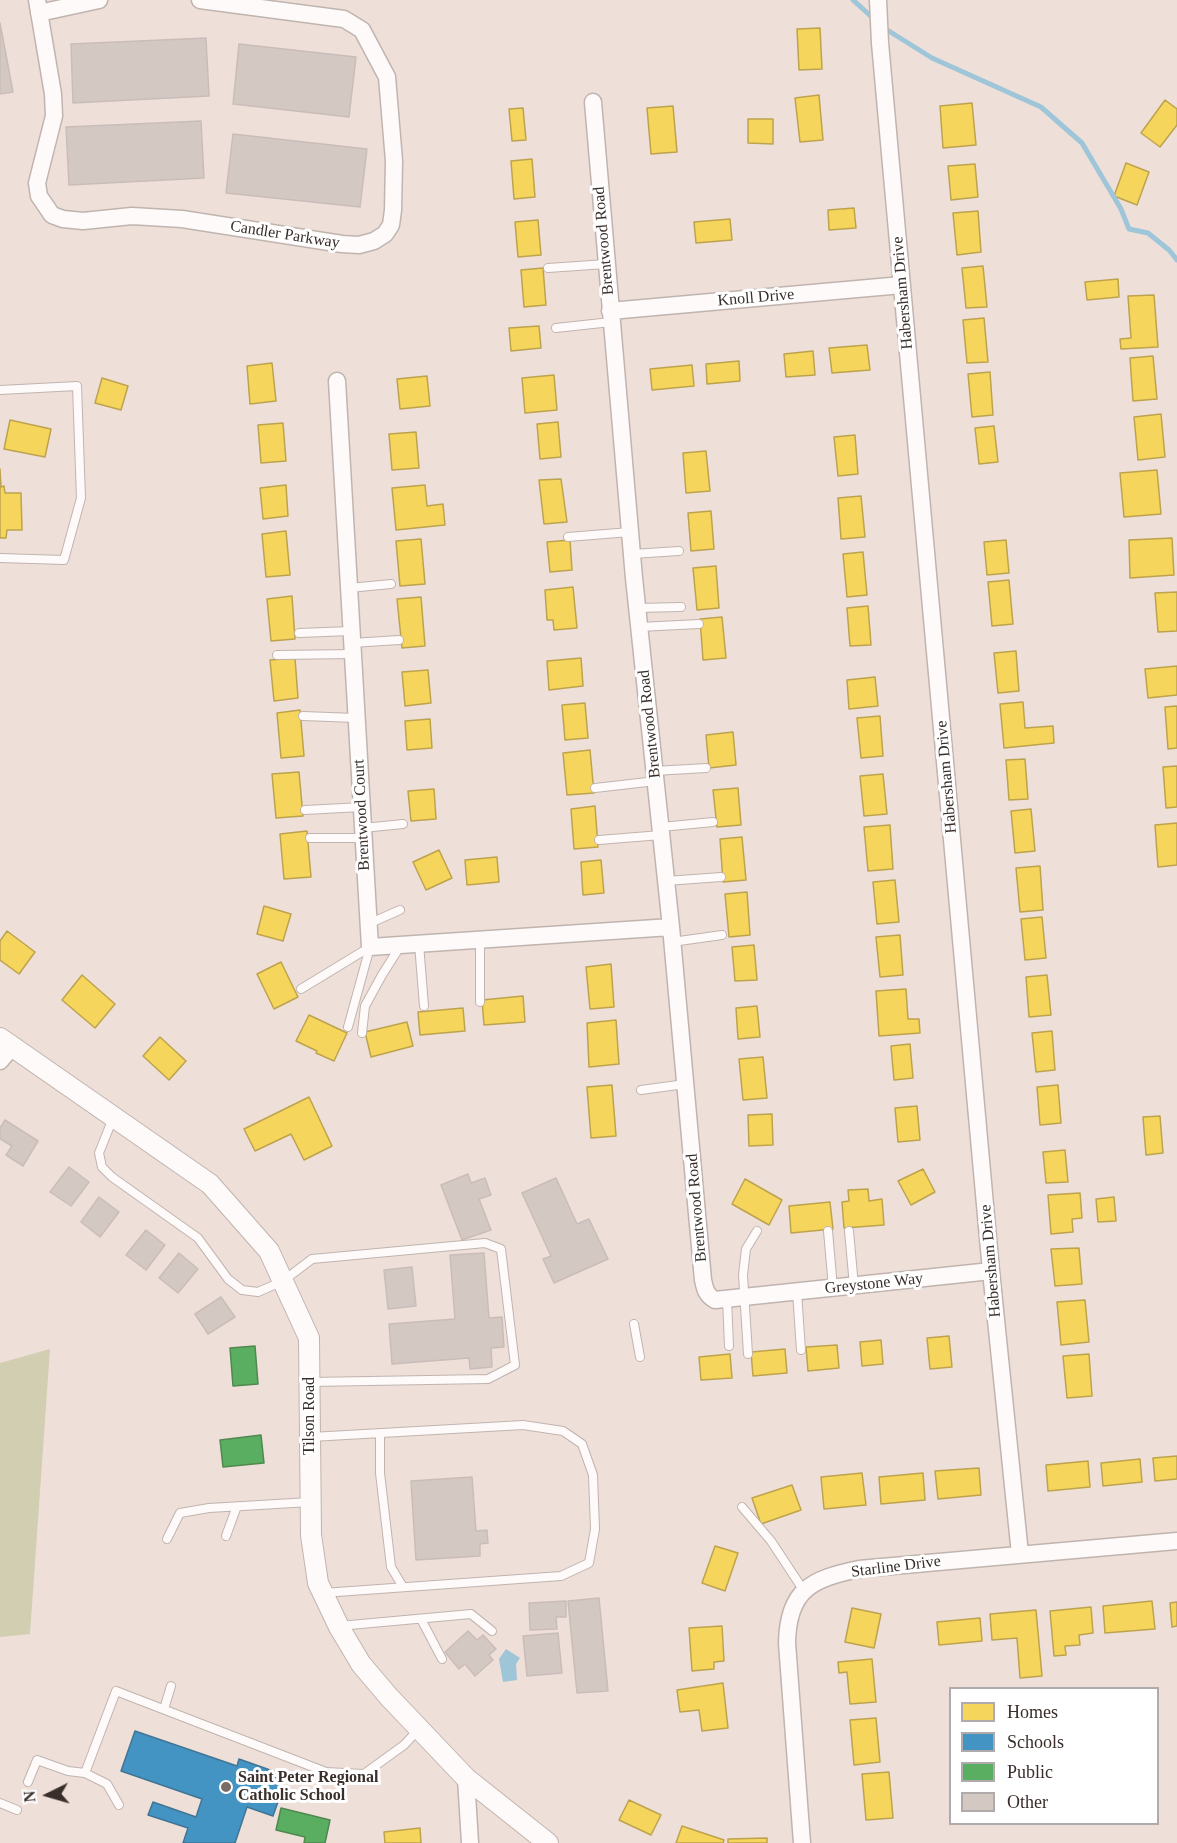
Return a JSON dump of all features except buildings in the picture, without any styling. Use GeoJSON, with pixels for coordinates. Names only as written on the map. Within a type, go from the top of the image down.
{"type":"FeatureCollection","features":[{"type":"Feature","properties":{"kind":"street","name":"Candler Parkway"},"geometry":{"type":"LineString","coordinates":[[99,0],[38,6],[53,94],[54,116],[37,183],[39,196],[52,215],[63,219],[83,221],[132,216],[182,219],[359,245],[374,241],[385,234],[391,225],[393,210],[394,161],[387,78],[362,30],[344,19],[335,17],[200,0]]}},
{"type":"Feature","properties":{"kind":"street","name":"Habersham Drive"},"geometry":{"type":"LineString","coordinates":[[878,0],[880,44],[991,1271],[1020,1554]]}},
{"type":"Feature","properties":{"kind":"street","name":"Brentwood Road"},"geometry":{"type":"LineString","coordinates":[[592,102],[637,608],[672,934],[703,1280],[709,1297],[715,1300],[727,1299]]}},
{"type":"Feature","properties":{"kind":"street","name":"Knoll Drive"},"geometry":{"type":"LineString","coordinates":[[611,317],[902,285]]}},
{"type":"Feature","properties":{"kind":"street","name":"Brentwood Court"},"geometry":{"type":"LineString","coordinates":[[337,381],[370,947]]}},
{"type":"Feature","properties":{"kind":"street"},"geometry":{"type":"LineString","coordinates":[[370,947],[480,940],[672,934]]}},
{"type":"Feature","properties":{"kind":"street","name":"Tilson Road"},"geometry":{"type":"LineString","coordinates":[[4,1049],[113,1117],[210,1184],[269,1251],[309,1338],[311,1535],[318,1583],[322,1593],[361,1664],[419,1729],[466,1778],[548,1843]]}},
{"type":"Feature","properties":{"kind":"street","name":"Greystone Way"},"geometry":{"type":"LineString","coordinates":[[751,1297],[991,1271]]}},
{"type":"Feature","properties":{"kind":"street"},"geometry":{"type":"LineString","coordinates":[[727,1299],[751,1297]]}},
{"type":"Feature","properties":{"kind":"street","name":"Starline Drive"},"geometry":{"type":"LineString","coordinates":[[804,1591],[818,1581],[860,1569],[1177,1541]]}},
{"type":"Feature","properties":{"kind":"street"},"geometry":{"type":"LineString","coordinates":[[802,1843],[787,1643],[790,1614],[795,1601],[804,1591]]}},
{"type":"Feature","properties":{"kind":"street"},"geometry":{"type":"LineString","coordinates":[[466,1778],[470,1843]]}},
{"type":"Feature","properties":{"kind":"lane"},"geometry":{"type":"LineString","coordinates":[[548,268],[606,264]]}},
{"type":"Feature","properties":{"kind":"lane"},"geometry":{"type":"LineString","coordinates":[[556,328],[611,317]]}},
{"type":"Feature","properties":{"kind":"lane"},"geometry":{"type":"LineString","coordinates":[[0,390],[77,386],[81,498],[64,560],[0,558]]}},
{"type":"Feature","properties":{"kind":"lane"},"geometry":{"type":"LineString","coordinates":[[568,537],[630,532]]}},
{"type":"Feature","properties":{"kind":"lane"},"geometry":{"type":"LineString","coordinates":[[632,554],[679,551]]}},
{"type":"Feature","properties":{"kind":"lane"},"geometry":{"type":"LineString","coordinates":[[349,588],[391,584]]}},
{"type":"Feature","properties":{"kind":"lane"},"geometry":{"type":"LineString","coordinates":[[637,608],[681,607]]}},
{"type":"Feature","properties":{"kind":"lane"},"geometry":{"type":"LineString","coordinates":[[639,627],[699,624]]}},
{"type":"Feature","properties":{"kind":"lane"},"geometry":{"type":"LineString","coordinates":[[299,633],[352,642]]}},
{"type":"Feature","properties":{"kind":"lane"},"geometry":{"type":"LineString","coordinates":[[277,655],[352,642],[399,640]]}},
{"type":"Feature","properties":{"kind":"lane"},"geometry":{"type":"LineString","coordinates":[[303,716],[356,718]]}},
{"type":"Feature","properties":{"kind":"lane"},"geometry":{"type":"LineString","coordinates":[[595,788],[706,768]]}},
{"type":"Feature","properties":{"kind":"lane"},"geometry":{"type":"LineString","coordinates":[[305,810],[362,807]]}},
{"type":"Feature","properties":{"kind":"lane"},"geometry":{"type":"LineString","coordinates":[[599,840],[713,822]]}},
{"type":"Feature","properties":{"kind":"lane"},"geometry":{"type":"LineString","coordinates":[[310,838],[363,833],[403,824]]}},
{"type":"Feature","properties":{"kind":"lane"},"geometry":{"type":"LineString","coordinates":[[666,881],[721,876]]}},
{"type":"Feature","properties":{"kind":"lane"},"geometry":{"type":"LineString","coordinates":[[369,924],[400,910]]}},
{"type":"Feature","properties":{"kind":"lane"},"geometry":{"type":"LineString","coordinates":[[672,934],[722,935]]}},
{"type":"Feature","properties":{"kind":"lane"},"geometry":{"type":"LineString","coordinates":[[480,940],[480,1002]]}},
{"type":"Feature","properties":{"kind":"lane"},"geometry":{"type":"LineString","coordinates":[[410,944],[424,1006]]}},
{"type":"Feature","properties":{"kind":"lane"},"geometry":{"type":"LineString","coordinates":[[362,1034],[365,1006],[382,975],[410,944]]}},
{"type":"Feature","properties":{"kind":"lane"},"geometry":{"type":"LineString","coordinates":[[301,989],[370,947]]}},
{"type":"Feature","properties":{"kind":"lane"},"geometry":{"type":"LineString","coordinates":[[348,1027],[370,947]]}},
{"type":"Feature","properties":{"kind":"lane"},"geometry":{"type":"LineString","coordinates":[[641,1090],[685,1084]]}},
{"type":"Feature","properties":{"kind":"lane"},"geometry":{"type":"LineString","coordinates":[[113,1117],[99,1153],[102,1167],[112,1177],[198,1238],[228,1279],[242,1290],[258,1292],[283,1281],[312,1259],[485,1242],[501,1249],[515,1365],[524,1371]]}},
{"type":"Feature","properties":{"kind":"lane"},"geometry":{"type":"LineString","coordinates":[[748,1354],[751,1297],[744,1275],[746,1249],[757,1231]]}},
{"type":"Feature","properties":{"kind":"lane"},"geometry":{"type":"LineString","coordinates":[[828,1231],[833,1288]]}},
{"type":"Feature","properties":{"kind":"lane"},"geometry":{"type":"LineString","coordinates":[[849,1231],[854,1286]]}},
{"type":"Feature","properties":{"kind":"lane"},"geometry":{"type":"LineString","coordinates":[[797,1292],[801,1350]]}},
{"type":"Feature","properties":{"kind":"lane"},"geometry":{"type":"LineString","coordinates":[[727,1299],[729,1347]]}},
{"type":"Feature","properties":{"kind":"lane"},"geometry":{"type":"LineString","coordinates":[[634,1324],[640,1357]]}},
{"type":"Feature","properties":{"kind":"lane"},"geometry":{"type":"LineString","coordinates":[[310,1382],[488,1379],[515,1365]]}},
{"type":"Feature","properties":{"kind":"lane"},"geometry":{"type":"LineString","coordinates":[[310,1437],[523,1425],[563,1431],[582,1444],[593,1475],[595,1529],[589,1563],[561,1576],[322,1593]]}},
{"type":"Feature","properties":{"kind":"lane"},"geometry":{"type":"LineString","coordinates":[[380,1433],[380,1473],[392,1567],[403,1587]]}},
{"type":"Feature","properties":{"kind":"lane"},"geometry":{"type":"LineString","coordinates":[[167,1539],[180,1513],[209,1508],[311,1502]]}},
{"type":"Feature","properties":{"kind":"lane"},"geometry":{"type":"LineString","coordinates":[[226,1536],[237,1506]]}},
{"type":"Feature","properties":{"kind":"lane"},"geometry":{"type":"LineString","coordinates":[[742,1507],[771,1541],[804,1591]]}},
{"type":"Feature","properties":{"kind":"lane"},"geometry":{"type":"LineString","coordinates":[[339,1627],[471,1614],[492,1631]]}},
{"type":"Feature","properties":{"kind":"lane"},"geometry":{"type":"LineString","coordinates":[[421,1619],[442,1659]]}},
{"type":"Feature","properties":{"kind":"lane"},"geometry":{"type":"LineString","coordinates":[[164,1709],[171,1686]]}},
{"type":"Feature","properties":{"kind":"lane"},"geometry":{"type":"LineString","coordinates":[[85,1773],[116,1690],[326,1772],[364,1774],[404,1745],[419,1729]]}},
{"type":"Feature","properties":{"kind":"lane"},"geometry":{"type":"LineString","coordinates":[[28,1782],[38,1760],[68,1771],[85,1773],[106,1784],[119,1806]]}},
{"type":"Feature","properties":{"kind":"lane"},"geometry":{"type":"LineString","coordinates":[[0,1803],[17,1810]]}},
{"type":"Feature","properties":{"kind":"shaded area"},"geometry":{"type":"Polygon","coordinates":[[[50,1349],[30,1634],[0,1637],[0,1363],[50,1349]]]}},
{"type":"Feature","properties":{"kind":"water"},"geometry":{"type":"Polygon","coordinates":[[[506,1649],[520,1658],[516,1664],[517,1680],[503,1682],[499,1659],[506,1649]]]}},
{"type":"Feature","properties":{"kind":"waterway"},"geometry":{"type":"LineString","coordinates":[[853,0],[875,20]]}},
{"type":"Feature","properties":{"kind":"waterway"},"geometry":{"type":"LineString","coordinates":[[884,28],[932,58],[1041,107],[1082,143],[1121,209],[1129,229],[1148,233],[1169,250],[1177,260]]}},
{"type":"Feature","properties":{"kind":"place","name":"Saint Peter Regional Catholic School"},"geometry":{"type":"Point","coordinates":[226,1787]}}]}
